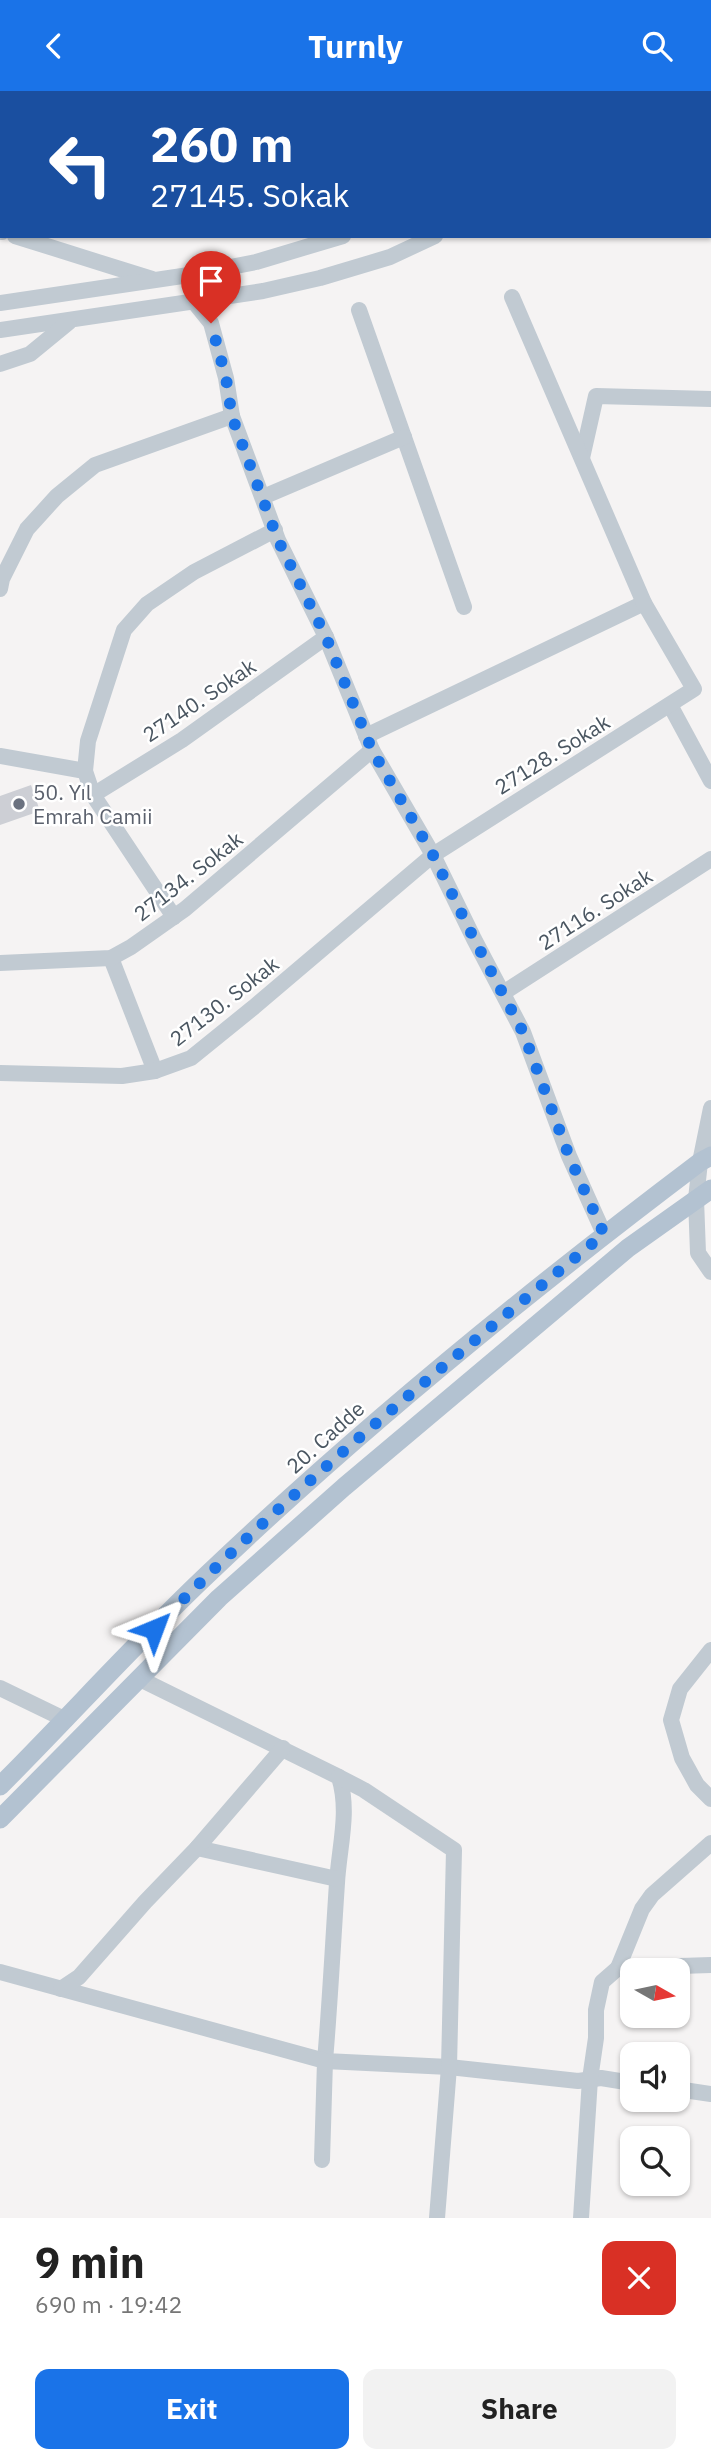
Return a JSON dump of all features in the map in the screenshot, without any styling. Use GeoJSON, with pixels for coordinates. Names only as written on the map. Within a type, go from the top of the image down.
{"type":"FeatureCollection","features":[{"type":"Feature","properties":{"kind":"main road","name":"20. Cadde"},"geometry":{"type":"LineString","coordinates":[[0,1786],[207,1574],[366,1430],[604,1234],[706,1159]]}},
{"type":"Feature","properties":{"kind":"main road"},"geometry":{"type":"LineString","coordinates":[[0,1819],[219,1598],[344,1487],[628,1248],[703,1194]]}},
{"type":"Feature","properties":{"kind":"street"},"geometry":{"type":"LineString","coordinates":[[22,238],[158,280]]}},
{"type":"Feature","properties":{"kind":"street"},"geometry":{"type":"LineString","coordinates":[[0,303],[158,280],[256,262],[336,238]]}},
{"type":"Feature","properties":{"kind":"street"},"geometry":{"type":"LineString","coordinates":[[0,330],[263,291],[320,278],[390,257],[431,238]]}},
{"type":"Feature","properties":{"kind":"street"},"geometry":{"type":"LineString","coordinates":[[512,297],[644,603]]}},
{"type":"Feature","properties":{"kind":"street"},"geometry":{"type":"LineString","coordinates":[[194,302],[211,323],[226,378],[232,417],[275,530],[326,637],[369,743],[433,855],[523,1032],[569,1156],[604,1234]]}},
{"type":"Feature","properties":{"kind":"street"},"geometry":{"type":"LineString","coordinates":[[359,310],[464,607]]}},
{"type":"Feature","properties":{"kind":"street"},"geometry":{"type":"LineString","coordinates":[[0,364],[30,353],[71,321]]}},
{"type":"Feature","properties":{"kind":"street"},"geometry":{"type":"LineString","coordinates":[[582,458],[596,396],[711,399]]}},
{"type":"Feature","properties":{"kind":"street"},"geometry":{"type":"LineString","coordinates":[[0,589],[2,579],[27,529],[57,496],[95,465],[232,417]]}},
{"type":"Feature","properties":{"kind":"street"},"geometry":{"type":"LineString","coordinates":[[263,497],[404,437]]}},
{"type":"Feature","properties":{"kind":"street"},"geometry":{"type":"LineString","coordinates":[[174,917],[93,795],[85,771],[88,741],[124,630],[147,604],[185,579],[275,530]]}},
{"type":"Feature","properties":{"kind":"street","name":"27128. Sokak"},"geometry":{"type":"LineString","coordinates":[[433,855],[694,689],[644,603]]}},
{"type":"Feature","properties":{"kind":"street","name":"27134. Sokak"},"geometry":{"type":"LineString","coordinates":[[111,958],[174,917],[369,743],[644,603]]}},
{"type":"Feature","properties":{"kind":"street","name":"27140. Sokak"},"geometry":{"type":"LineString","coordinates":[[93,795],[181,740],[326,637]]}},
{"type":"Feature","properties":{"kind":"street"},"geometry":{"type":"LineString","coordinates":[[670,705],[711,781]]}},
{"type":"Feature","properties":{"kind":"street"},"geometry":{"type":"LineString","coordinates":[[0,756],[85,771]]}},
{"type":"Feature","properties":{"kind":"street","name":"27130. Sokak"},"geometry":{"type":"LineString","coordinates":[[0,1073],[122,1076],[155,1071],[191,1058],[433,855]]}},
{"type":"Feature","properties":{"kind":"street","name":"27116. Sokak"},"geometry":{"type":"LineString","coordinates":[[503,993],[711,859]]}},
{"type":"Feature","properties":{"kind":"street"},"geometry":{"type":"LineString","coordinates":[[0,963],[111,958],[155,1071]]}},
{"type":"Feature","properties":{"kind":"street"},"geometry":{"type":"LineString","coordinates":[[711,1108],[698,1254],[711,1272]]}},
{"type":"Feature","properties":{"kind":"street"},"geometry":{"type":"LineString","coordinates":[[711,1650],[680,1689],[671,1720],[682,1758],[697,1784],[711,1798]]}},
{"type":"Feature","properties":{"kind":"street"},"geometry":{"type":"LineString","coordinates":[[140,1679],[339,1776],[454,1850],[449,2067],[437,2218]]}},
{"type":"Feature","properties":{"kind":"street"},"geometry":{"type":"LineString","coordinates":[[0,1688],[66,1720]]}},
{"type":"Feature","properties":{"kind":"street"},"geometry":{"type":"LineString","coordinates":[[61,1989],[79,1977],[197,1848],[283,1748]]}},
{"type":"Feature","properties":{"kind":"street"},"geometry":{"type":"LineString","coordinates":[[322,2160],[325,2061],[337,1879],[344,1829],[345,1795],[339,1776]]}},
{"type":"Feature","properties":{"kind":"street"},"geometry":{"type":"LineString","coordinates":[[581,2218],[596,2010],[602,1982],[618,1968],[642,1909],[652,1895],[711,1843]]}},
{"type":"Feature","properties":{"kind":"street"},"geometry":{"type":"LineString","coordinates":[[197,1848],[337,1879]]}},
{"type":"Feature","properties":{"kind":"street"},"geometry":{"type":"LineString","coordinates":[[618,1968],[711,1965]]}},
{"type":"Feature","properties":{"kind":"street"},"geometry":{"type":"LineString","coordinates":[[0,1972],[325,2061],[449,2067],[578,2081],[601,2078],[620,2081]]}},
{"type":"Feature","properties":{"kind":"street"},"geometry":{"type":"LineString","coordinates":[[690,2091],[711,2094]]}},
{"type":"Feature","properties":{"kind":"building","name":"50. Yıl Emrah Camii"},"geometry":{"type":"Polygon","coordinates":[[[31,785],[40,811],[0,825],[0,796],[31,785]]]}},
{"type":"Feature","properties":{"kind":"place","name":"50. Yıl Emrah Camii"},"geometry":{"type":"Point","coordinates":[19,804]}},
{"type":"Feature","properties":{"kind":"route"},"geometry":{"type":"LineString","coordinates":[[154,1629],[207,1574],[366,1430],[604,1234],[569,1156],[523,1032],[433,855],[372,750],[326,637],[278,540],[232,417],[226,378],[211,323]]}}]}
